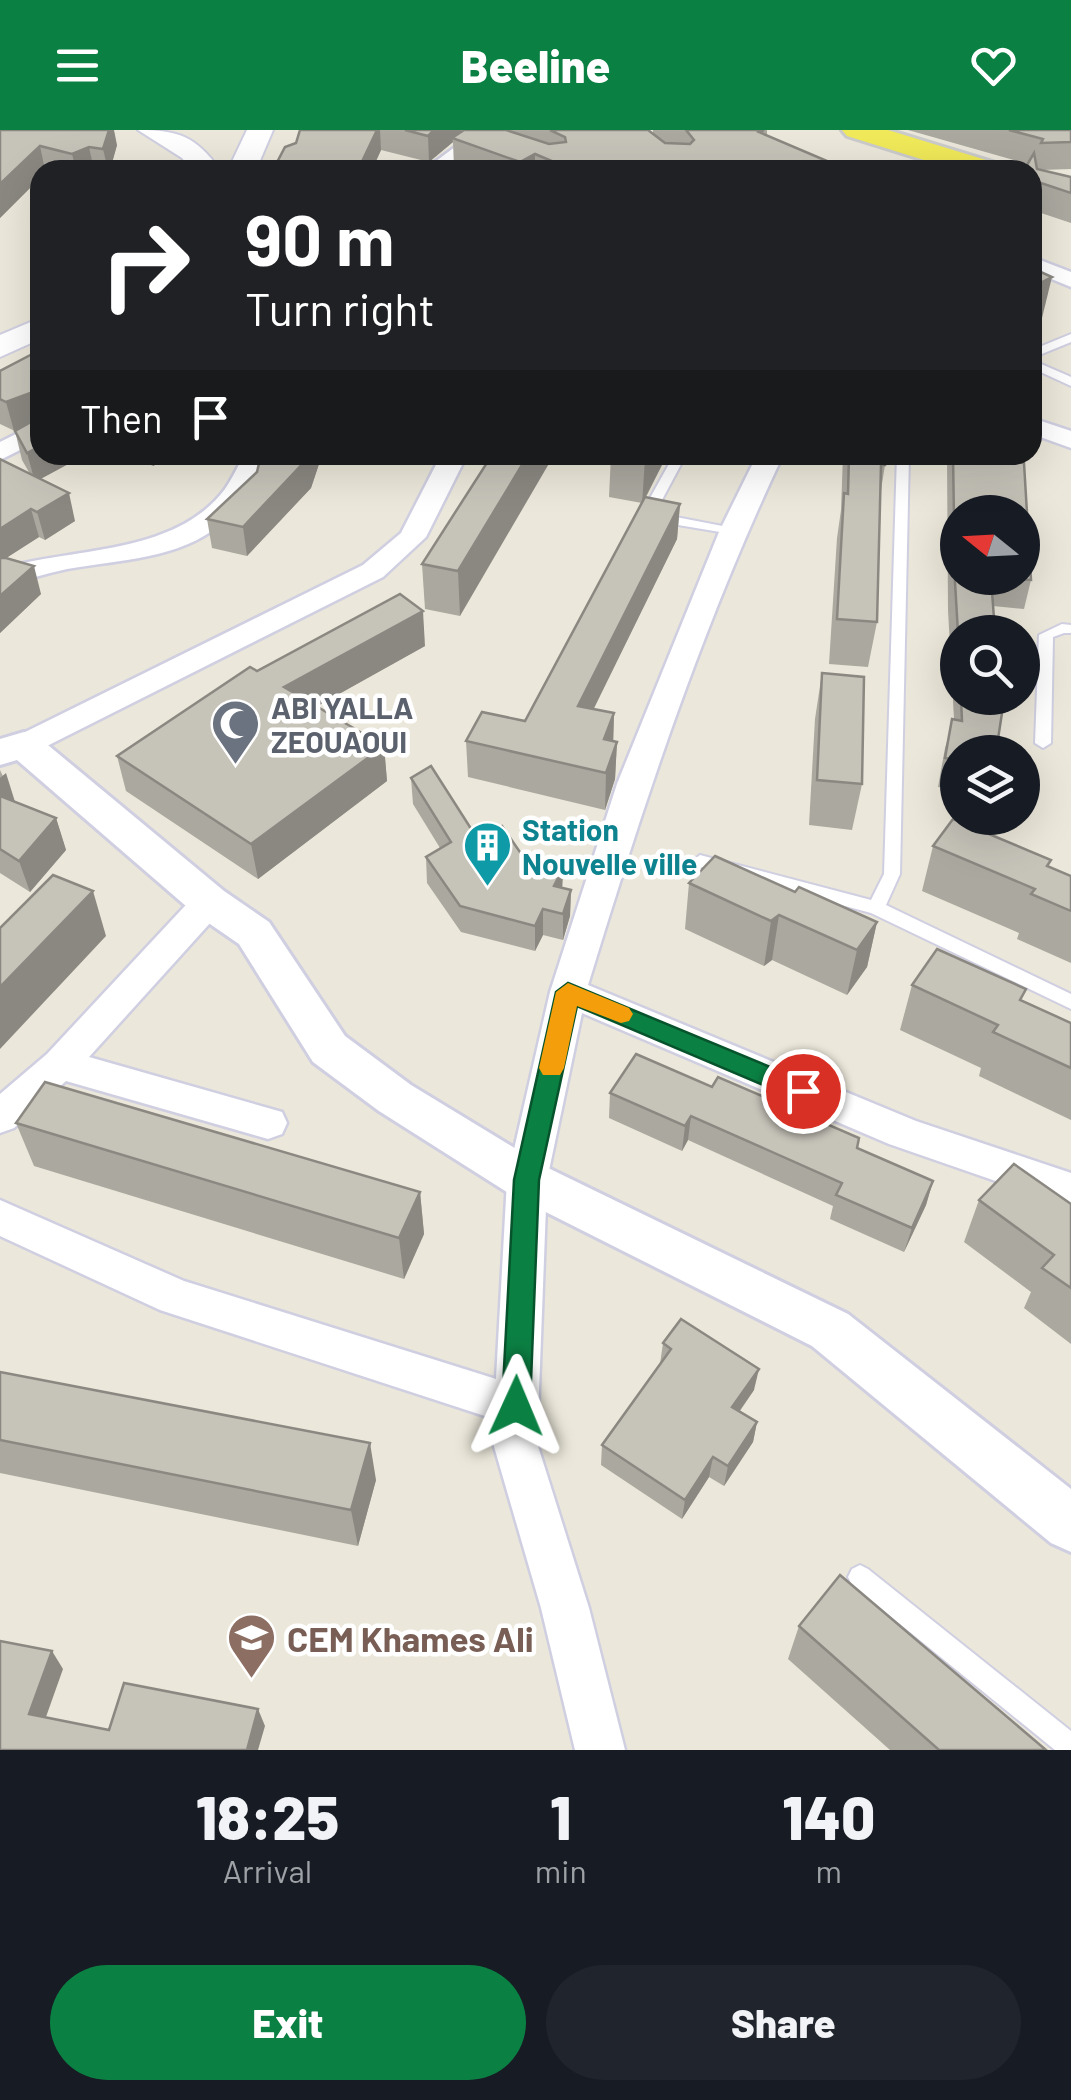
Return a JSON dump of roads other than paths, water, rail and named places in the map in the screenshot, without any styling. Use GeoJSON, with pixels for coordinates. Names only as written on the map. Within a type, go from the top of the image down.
{"type":"FeatureCollection","features":[{"type":"Feature","properties":{"kind":"main road"},"geometry":{"type":"LineString","coordinates":[[152,130],[192,152],[198,160]]}},
{"type":"Feature","properties":{"kind":"main road"},"geometry":{"type":"LineString","coordinates":[[247,145],[272,130]]}},
{"type":"Feature","properties":{"kind":"main road"},"geometry":{"type":"LineString","coordinates":[[857,130],[955,160]]}},
{"type":"Feature","properties":{"kind":"main road"},"geometry":{"type":"LineString","coordinates":[[0,330],[30,315]]}},
{"type":"Feature","properties":{"kind":"main road"},"geometry":{"type":"LineString","coordinates":[[0,347],[30,331]]}},
{"type":"Feature","properties":{"kind":"street"},"geometry":{"type":"LineString","coordinates":[[449,160],[478,138]]}},
{"type":"Feature","properties":{"kind":"street"},"geometry":{"type":"LineString","coordinates":[[1042,267],[1071,280]]}},
{"type":"Feature","properties":{"kind":"street"},"geometry":{"type":"LineString","coordinates":[[1042,429],[1071,440]]}},
{"type":"Feature","properties":{"kind":"street"},"geometry":{"type":"LineString","coordinates":[[0,452],[30,436]]}},
{"type":"Feature","properties":{"kind":"street"},"geometry":{"type":"LineString","coordinates":[[0,578],[54,562],[162,544],[192,532],[233,502],[252,465]]}},
{"type":"Feature","properties":{"kind":"street"},"geometry":{"type":"LineString","coordinates":[[449,465],[412,536],[374,572],[12,749],[254,933],[329,1049],[395,1098],[526,1180],[830,1330],[1071,1524]]}},
{"type":"Feature","properties":{"kind":"street"},"geometry":{"type":"LineString","coordinates":[[600,1750],[565,1608],[516,1443],[526,1180],[568,992],[633,784],[734,532],[765,465]]}},
{"type":"Feature","properties":{"kind":"street"},"geometry":{"type":"LineString","coordinates":[[0,1117],[60,1064],[209,902]]}},
{"type":"Feature","properties":{"kind":"street"},"geometry":{"type":"LineString","coordinates":[[568,992],[903,1134],[1071,1190]]}},
{"type":"Feature","properties":{"kind":"street"},"geometry":{"type":"LineString","coordinates":[[60,1064],[268,1123]]}},
{"type":"Feature","properties":{"kind":"street"},"geometry":{"type":"LineString","coordinates":[[0,1217],[175,1297],[516,1406]]}},
{"type":"Feature","properties":{"kind":"lane"},"geometry":{"type":"LineString","coordinates":[[1042,350],[1071,338]]}},
{"type":"Feature","properties":{"kind":"lane"},"geometry":{"type":"LineString","coordinates":[[1042,368],[1071,382]]}},
{"type":"Feature","properties":{"kind":"lane"},"geometry":{"type":"LineString","coordinates":[[675,465],[647,516],[734,532]]}},
{"type":"Feature","properties":{"kind":"lane"},"geometry":{"type":"LineString","coordinates":[[876,908],[892,874],[903,465]]}},
{"type":"Feature","properties":{"kind":"lane"},"geometry":{"type":"LineString","coordinates":[[1043,743],[1046,635],[1062,628],[1071,629]]}},
{"type":"Feature","properties":{"kind":"lane"},"geometry":{"type":"LineString","coordinates":[[700,861],[876,908],[1071,1002]]}},
{"type":"Feature","properties":{"kind":"lane"},"geometry":{"type":"LineString","coordinates":[[860,1577],[1071,1747]]}},
{"type":"Feature","properties":{"kind":"place","name":"ABI YALLA ZEOUAOUI"},"geometry":{"type":"Point","coordinates":[236,766]}},
{"type":"Feature","properties":{"kind":"place","name":"Station Nouvelle ville"},"geometry":{"type":"Point","coordinates":[487,888]}},
{"type":"Feature","properties":{"kind":"place","name":"CEM Khames Ali"},"geometry":{"type":"Point","coordinates":[252,1680]}}]}
